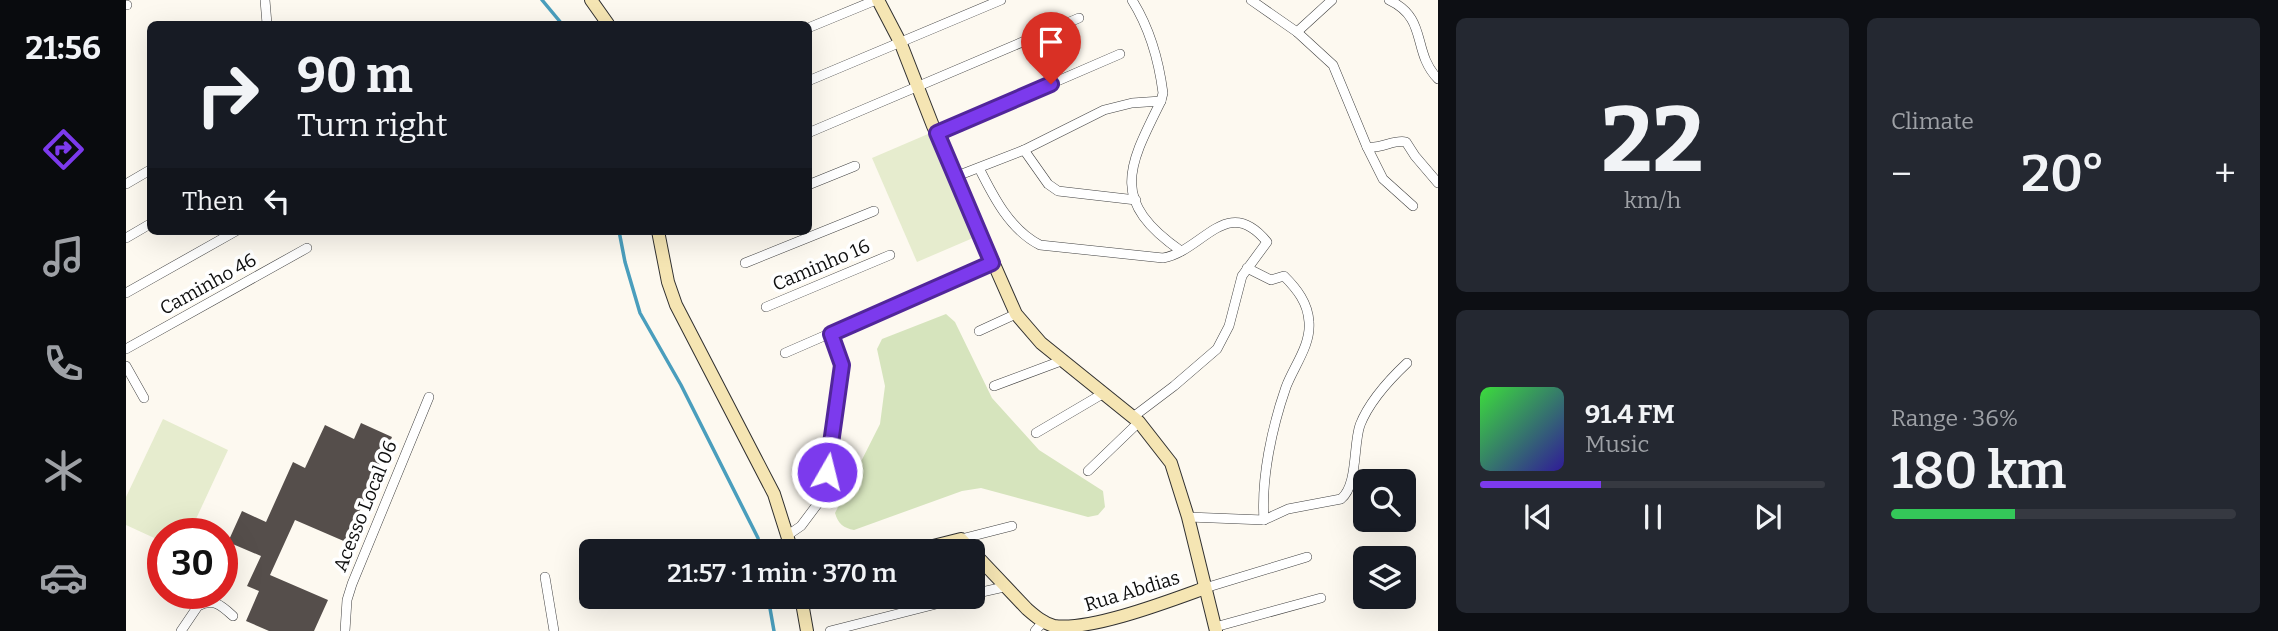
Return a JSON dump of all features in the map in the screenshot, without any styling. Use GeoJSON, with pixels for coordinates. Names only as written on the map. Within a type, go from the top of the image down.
{"type":"FeatureCollection","features":[{"type":"Feature","properties":{"kind":"street"},"geometry":{"type":"LineString","coordinates":[[265,0],[267,21]]}},
{"type":"Feature","properties":{"kind":"street"},"geometry":{"type":"LineString","coordinates":[[592,0],[606,21]]}},
{"type":"Feature","properties":{"kind":"street"},"geometry":{"type":"LineString","coordinates":[[812,26],[877,0],[901,44],[1016,314],[1041,343],[1136,419],[1171,463],[1188,517],[1216,629],[1321,598]]}},
{"type":"Feature","properties":{"kind":"street"},"geometry":{"type":"LineString","coordinates":[[812,79],[1001,0]]}},
{"type":"Feature","properties":{"kind":"street"},"geometry":{"type":"LineString","coordinates":[[1132,0],[1152,45],[1161,82],[1161,101],[1132,164],[1132,188],[1136,201],[1151,226],[1181,251]]}},
{"type":"Feature","properties":{"kind":"street"},"geometry":{"type":"LineString","coordinates":[[1251,0],[1297,32],[1336,69],[1382,179],[1413,206]]}},
{"type":"Feature","properties":{"kind":"street"},"geometry":{"type":"LineString","coordinates":[[1297,32],[1332,0]]}},
{"type":"Feature","properties":{"kind":"street"},"geometry":{"type":"LineString","coordinates":[[1389,0],[1401,6],[1412,17],[1425,62],[1438,79]]}},
{"type":"Feature","properties":{"kind":"street"},"geometry":{"type":"LineString","coordinates":[[812,131],[1079,18]]}},
{"type":"Feature","properties":{"kind":"street"},"geometry":{"type":"LineString","coordinates":[[937,133],[1120,54]]}},
{"type":"Feature","properties":{"kind":"street"},"geometry":{"type":"LineString","coordinates":[[957,176],[1024,150],[1104,110],[1132,103],[1161,101]]}},
{"type":"Feature","properties":{"kind":"street"},"geometry":{"type":"LineString","coordinates":[[1367,147],[1380,148],[1401,140],[1409,145],[1438,183]]}},
{"type":"Feature","properties":{"kind":"street"},"geometry":{"type":"LineString","coordinates":[[1024,150],[1048,184],[1058,191],[1136,201]]}},
{"type":"Feature","properties":{"kind":"street"},"geometry":{"type":"LineString","coordinates":[[812,183],[855,166]]}},
{"type":"Feature","properties":{"kind":"street"},"geometry":{"type":"LineString","coordinates":[[979,168],[998,204],[1026,237],[1040,245],[1156,258],[1169,257],[1206,233],[1232,223],[1247,224],[1267,242],[1242,276],[1229,326],[1217,349],[1136,419],[1088,471]]}},
{"type":"Feature","properties":{"kind":"street"},"geometry":{"type":"LineString","coordinates":[[126,184],[147,172]]}},
{"type":"Feature","properties":{"kind":"street"},"geometry":{"type":"LineString","coordinates":[[745,263],[874,211]]}},
{"type":"Feature","properties":{"kind":"street"},"geometry":{"type":"LineString","coordinates":[[126,238],[147,226]]}},
{"type":"Feature","properties":{"kind":"street"},"geometry":{"type":"LineString","coordinates":[[126,293],[229,235]]}},
{"type":"Feature","properties":{"kind":"street"},"geometry":{"type":"LineString","coordinates":[[659,235],[668,282],[681,317],[765,475],[789,539]]}},
{"type":"Feature","properties":{"kind":"street","name":"Caminho 46"},"geometry":{"type":"LineString","coordinates":[[126,349],[307,248]]}},
{"type":"Feature","properties":{"kind":"street","name":"Caminho 16"},"geometry":{"type":"LineString","coordinates":[[766,307],[890,255]]}},
{"type":"Feature","properties":{"kind":"street"},"geometry":{"type":"LineString","coordinates":[[785,353],[992,263]]}},
{"type":"Feature","properties":{"kind":"street"},"geometry":{"type":"LineString","coordinates":[[1247,268],[1271,280],[1284,276],[1300,293],[1309,320],[1306,344],[1286,388],[1278,418],[1263,489],[1264,520]]}},
{"type":"Feature","properties":{"kind":"street"},"geometry":{"type":"LineString","coordinates":[[979,331],[1016,314]]}},
{"type":"Feature","properties":{"kind":"street"},"geometry":{"type":"LineString","coordinates":[[788,536],[801,526],[822,498],[841,371],[841,359],[831,334]]}},
{"type":"Feature","properties":{"kind":"street"},"geometry":{"type":"LineString","coordinates":[[995,386],[1061,360]]}},
{"type":"Feature","properties":{"kind":"street"},"geometry":{"type":"LineString","coordinates":[[1188,517],[1264,520],[1288,509],[1335,500],[1346,495],[1360,424],[1395,373],[1407,363]]}},
{"type":"Feature","properties":{"kind":"street"},"geometry":{"type":"LineString","coordinates":[[126,366],[144,398]]}},
{"type":"Feature","properties":{"kind":"street"},"geometry":{"type":"LineString","coordinates":[[1036,433],[1104,393]]}},
{"type":"Feature","properties":{"kind":"street","name":"Acesso Local 06"},"geometry":{"type":"LineString","coordinates":[[345,631],[347,600],[352,584],[429,397]]}},
{"type":"Feature","properties":{"kind":"street"},"geometry":{"type":"LineString","coordinates":[[961,539],[1012,526]]}},
{"type":"Feature","properties":{"kind":"street"},"geometry":{"type":"LineString","coordinates":[[1205,588],[1307,557]]}},
{"type":"Feature","properties":{"kind":"street","name":"Rua Abdias"},"geometry":{"type":"LineString","coordinates":[[985,566],[1027,609],[1039,626],[1098,624],[1205,588]]}},
{"type":"Feature","properties":{"kind":"street"},"geometry":{"type":"LineString","coordinates":[[545,577],[554,631]]}},
{"type":"Feature","properties":{"kind":"street"},"geometry":{"type":"LineString","coordinates":[[985,591],[1004,587]]}},
{"type":"Feature","properties":{"kind":"street"},"geometry":{"type":"LineString","coordinates":[[181,631],[196,609]]}},
{"type":"Feature","properties":{"kind":"street"},"geometry":{"type":"LineString","coordinates":[[225,609],[233,616]]}},
{"type":"Feature","properties":{"kind":"street"},"geometry":{"type":"LineString","coordinates":[[803,609],[807,631]]}},
{"type":"Feature","properties":{"kind":"street"},"geometry":{"type":"LineString","coordinates":[[830,631],[917,609]]}},
{"type":"Feature","properties":{"kind":"green space"},"geometry":{"type":"Polygon","coordinates":[[[928,134],[973,238],[917,262],[872,158],[928,134]]]}},
{"type":"Feature","properties":{"kind":"green space"},"geometry":{"type":"Polygon","coordinates":[[[946,314],[955,322],[992,398],[1039,450],[1103,491],[1105,507],[1098,515],[1088,517],[981,488],[962,491],[854,530],[840,523],[835,513],[880,424],[885,386],[877,349],[882,339],[946,314]]]}},
{"type":"Feature","properties":{"kind":"green space"},"geometry":{"type":"Polygon","coordinates":[[[163,419],[228,450],[196,518],[147,518],[147,535],[126,525],[126,497],[163,419]]]}},
{"type":"Feature","properties":{"kind":"building"},"geometry":{"type":"Polygon","coordinates":[[[361,423],[392,437],[346,542],[295,520],[270,575],[328,600],[314,631],[269,631],[246,621],[259,591],[247,586],[261,556],[238,546],[238,520],[242,511],[266,522],[293,462],[305,468],[325,425],[354,439],[361,423]]]}},
{"type":"Feature","properties":{"kind":"waterway"},"geometry":{"type":"LineString","coordinates":[[542,0],[560,21]]}},
{"type":"Feature","properties":{"kind":"waterway"},"geometry":{"type":"LineString","coordinates":[[620,235],[640,313],[681,385],[758,539]]}},
{"type":"Feature","properties":{"kind":"waterway"},"geometry":{"type":"LineString","coordinates":[[770,609],[774,631]]}},
{"type":"Feature","properties":{"kind":"route"},"geometry":{"type":"LineString","coordinates":[[827,472],[842,365],[831,334],[992,263],[937,133],[1051,84]]}}]}
